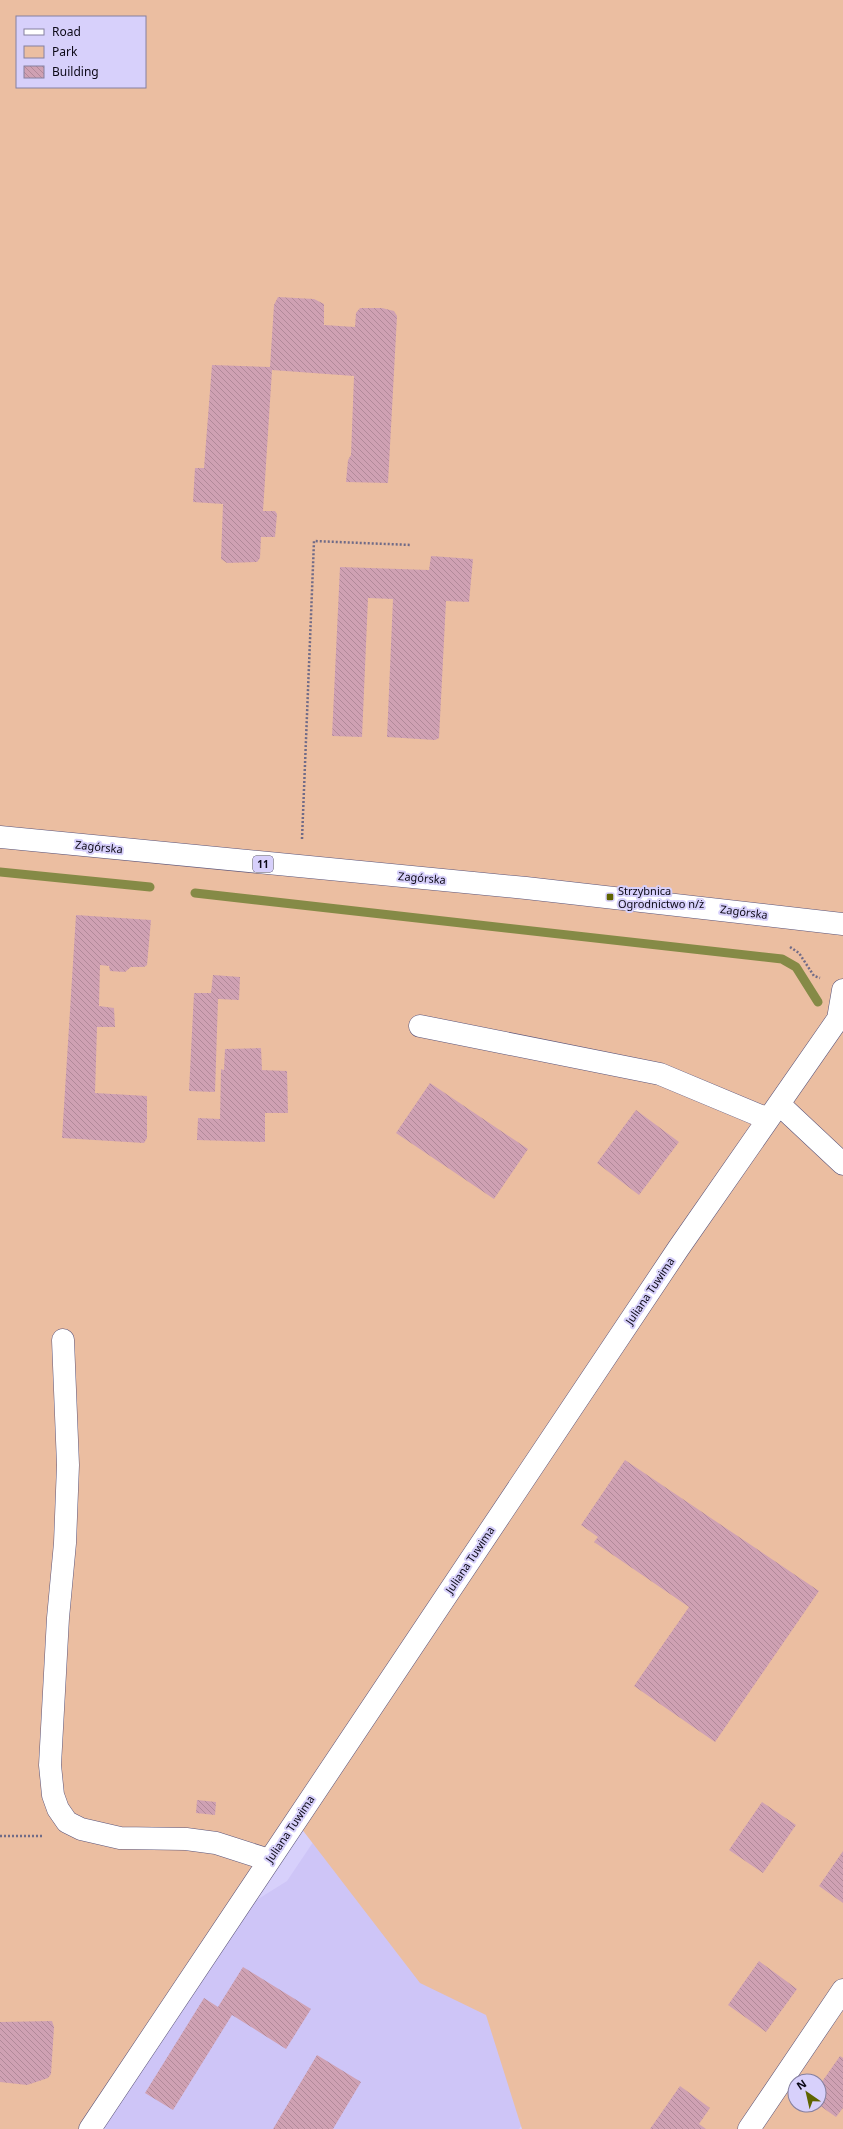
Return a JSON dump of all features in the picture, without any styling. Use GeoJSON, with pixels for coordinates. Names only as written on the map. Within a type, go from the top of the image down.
{"type":"FeatureCollection","features":[{"type":"Feature","properties":{"kind":"main road","name":"Zagórska"},"geometry":{"type":"LineString","coordinates":[[0,837],[301,868],[526,888],[843,924]]}},
{"type":"Feature","properties":{"kind":"main road","name":"Juliana Tuwima"},"geometry":{"type":"LineString","coordinates":[[90,2129],[678,1249],[838,1019],[843,990]]}},
{"type":"Feature","properties":{"kind":"main road"},"geometry":{"type":"LineString","coordinates":[[420,1026],[660,1074],[774,1112],[843,1164]]}},
{"type":"Feature","properties":{"kind":"main road"},"geometry":{"type":"LineString","coordinates":[[63,1340],[68,1465],[65,1543],[58,1618],[50,1766],[53,1795],[58,1809],[67,1822],[81,1830],[120,1838],[186,1839],[216,1843],[269,1860]]}},
{"type":"Feature","properties":{"kind":"main road"},"geometry":{"type":"LineString","coordinates":[[749,2129],[843,1990]]}},
{"type":"Feature","properties":{"kind":"path"},"geometry":{"type":"LineString","coordinates":[[301,868],[314,541],[410,545]]}},
{"type":"Feature","properties":{"kind":"path"},"geometry":{"type":"LineString","coordinates":[[788,945],[799,953],[814,976],[821,978]]}},
{"type":"Feature","properties":{"kind":"shaded area"},"geometry":{"type":"Polygon","coordinates":[[[634,1364],[776,1770],[519,2129],[106,2129],[103,2127],[255,1901],[287,1881],[634,1364]]]}},
{"type":"Feature","properties":{"kind":"green space"},"geometry":{"type":"Polygon","coordinates":[[[0,0],[843,0],[843,2129],[522,2129],[486,2015],[420,1983],[301,1828],[99,2129],[0,2129],[0,0]]]}},
{"type":"Feature","properties":{"kind":"building"},"geometry":{"type":"Polygon","coordinates":[[[278,297],[314,299],[324,304],[324,325],[355,327],[356,313],[360,308],[382,308],[394,311],[397,316],[388,483],[346,482],[348,460],[351,455],[354,376],[272,370],[263,511],[275,511],[277,514],[275,537],[261,537],[260,558],[257,562],[227,563],[221,559],[223,504],[193,502],[195,468],[204,468],[212,365],[270,367],[274,305],[278,297]]]}},
{"type":"Feature","properties":{"kind":"building"},"geometry":{"type":"Polygon","coordinates":[[[431,556],[473,559],[469,602],[446,601],[439,738],[435,740],[387,737],[393,599],[368,598],[362,737],[332,736],[340,567],[429,570],[431,556]]]}},
{"type":"Feature","properties":{"kind":"building"},"geometry":{"type":"Polygon","coordinates":[[[76,915],[151,920],[147,965],[144,967],[131,967],[125,972],[110,971],[109,966],[100,965],[99,1006],[114,1008],[115,1027],[97,1027],[95,1093],[147,1096],[147,1138],[144,1143],[62,1138],[76,915]]]}},
{"type":"Feature","properties":{"kind":"building"},"geometry":{"type":"Polygon","coordinates":[[[213,975],[240,977],[239,1000],[218,999],[215,1092],[189,1091],[194,993],[211,993],[213,975]]]}},
{"type":"Feature","properties":{"kind":"building"},"geometry":{"type":"Polygon","coordinates":[[[261,1048],[262,1070],[287,1071],[288,1113],[265,1113],[265,1142],[197,1140],[198,1118],[220,1119],[221,1069],[224,1070],[225,1049],[261,1048]]]}},
{"type":"Feature","properties":{"kind":"building"},"geometry":{"type":"Polygon","coordinates":[[[430,1083],[528,1149],[494,1199],[396,1133],[430,1083]]]}},
{"type":"Feature","properties":{"kind":"building"},"geometry":{"type":"Polygon","coordinates":[[[636,1110],[679,1142],[639,1195],[597,1163],[636,1110]]]}},
{"type":"Feature","properties":{"kind":"building"},"geometry":{"type":"Polygon","coordinates":[[[625,1460],[819,1591],[715,1742],[634,1686],[689,1607],[594,1542],[598,1537],[581,1525],[625,1460]]]}},
{"type":"Feature","properties":{"kind":"building"},"geometry":{"type":"Polygon","coordinates":[[[197,1800],[216,1802],[215,1815],[196,1813],[197,1800]]]}},
{"type":"Feature","properties":{"kind":"building"},"geometry":{"type":"Polygon","coordinates":[[[762,1802],[796,1825],[763,1873],[729,1850],[762,1802]]]}},
{"type":"Feature","properties":{"kind":"building"},"geometry":{"type":"Polygon","coordinates":[[[843,1851],[843,1903],[819,1886],[843,1851]]]}},
{"type":"Feature","properties":{"kind":"building"},"geometry":{"type":"Polygon","coordinates":[[[759,1961],[797,1989],[766,2032],[728,2005],[759,1961]]]}},
{"type":"Feature","properties":{"kind":"building"},"geometry":{"type":"Polygon","coordinates":[[[243,1967],[311,2009],[286,2049],[232,2015],[173,2110],[145,2093],[204,1998],[218,2007],[243,1967]]]}},
{"type":"Feature","properties":{"kind":"building"},"geometry":{"type":"Polygon","coordinates":[[[52,2021],[54,2027],[51,2074],[48,2078],[27,2085],[0,2082],[0,2022],[52,2021]]]}},
{"type":"Feature","properties":{"kind":"building"},"geometry":{"type":"Polygon","coordinates":[[[317,2055],[361,2082],[333,2129],[273,2129],[317,2055]]]}},
{"type":"Feature","properties":{"kind":"building"},"geometry":{"type":"Polygon","coordinates":[[[840,2056],[843,2058],[843,2108],[836,2117],[827,2111],[827,2075],[840,2056]]]}},
{"type":"Feature","properties":{"kind":"building"},"geometry":{"type":"Polygon","coordinates":[[[680,2086],[710,2108],[699,2124],[706,2129],[650,2129],[680,2086]]]}},
{"type":"Feature","properties":{"kind":"waterway"},"geometry":{"type":"LineString","coordinates":[[0,872],[150,887]]}},
{"type":"Feature","properties":{"kind":"waterway"},"geometry":{"type":"LineString","coordinates":[[195,893],[782,959],[796,967],[818,1002]]}},
{"type":"Feature","properties":{"kind":"place","name":"Strzybnica Ogrodnictwo n/ż"},"geometry":{"type":"Point","coordinates":[610,897]}}]}
